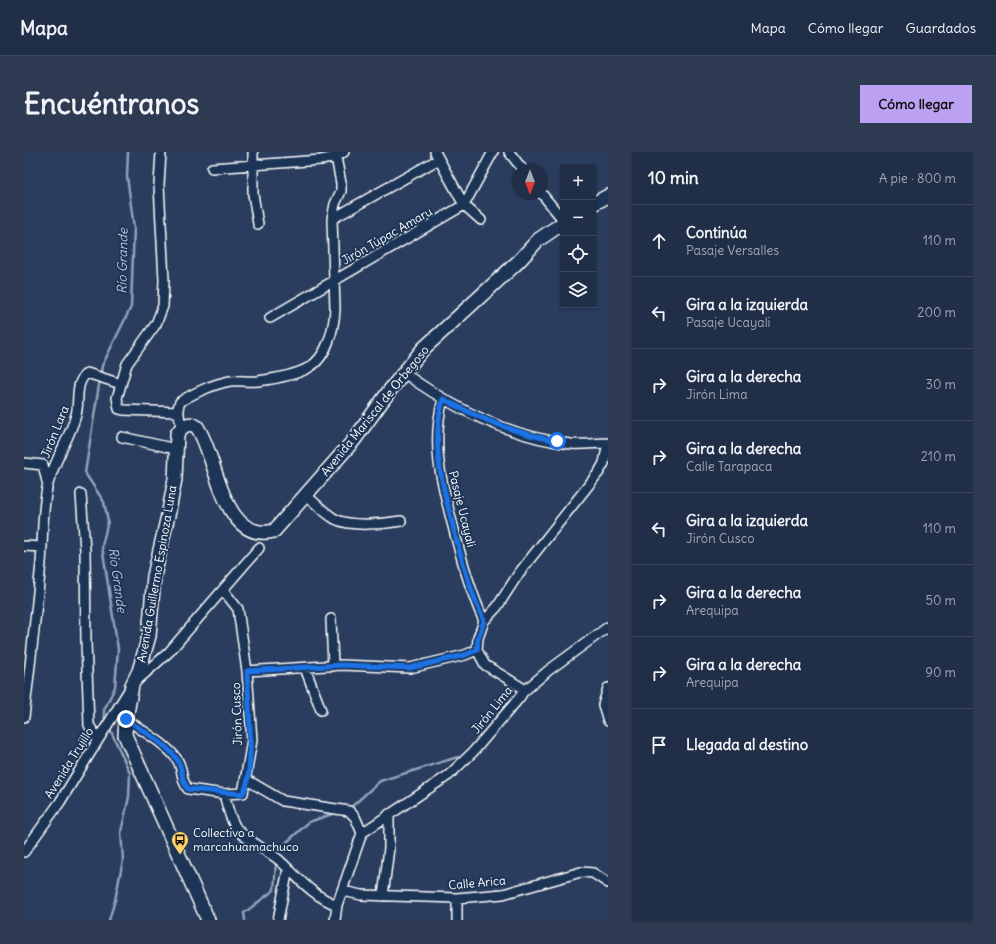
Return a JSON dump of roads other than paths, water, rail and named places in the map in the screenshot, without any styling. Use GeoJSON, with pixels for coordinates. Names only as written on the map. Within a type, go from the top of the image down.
{"type":"FeatureCollection","features":[{"type":"Feature","properties":{"kind":"highway"},"geometry":{"type":"LineString","coordinates":[[596,202],[608,196]]}},
{"type":"Feature","properties":{"kind":"highway","name":"Avenida Mariscal de Orbegoso"},"geometry":{"type":"LineString","coordinates":[[181,427],[193,424],[201,432],[231,510],[239,524],[247,529],[261,533],[274,531],[354,440],[423,349],[519,261],[538,240],[560,225]]}},
{"type":"Feature","properties":{"kind":"highway","name":"Avenida Guillermo Espinoza Luna"},"geometry":{"type":"LineString","coordinates":[[181,427],[177,434],[175,478],[170,511],[154,576],[148,641],[140,671],[132,685],[126,719],[126,735],[129,747],[208,920]]}},
{"type":"Feature","properties":{"kind":"street"},"geometry":{"type":"LineString","coordinates":[[161,152],[159,185],[164,280],[163,306],[156,324],[127,364],[118,383],[117,398],[120,409],[150,412],[179,412]]}},
{"type":"Feature","properties":{"kind":"street"},"geometry":{"type":"LineString","coordinates":[[253,152],[253,194],[258,224]]}},
{"type":"Feature","properties":{"kind":"street"},"geometry":{"type":"LineString","coordinates":[[464,205],[493,152]]}},
{"type":"Feature","properties":{"kind":"street"},"geometry":{"type":"LineString","coordinates":[[509,152],[518,164]]}},
{"type":"Feature","properties":{"kind":"street"},"geometry":{"type":"LineString","coordinates":[[181,427],[179,412],[180,402],[186,398],[229,382],[257,381],[291,374],[308,368],[316,362],[330,336],[334,323],[335,281],[333,265],[332,219],[341,183],[338,154],[320,160],[212,168]]}},
{"type":"Feature","properties":{"kind":"street"},"geometry":{"type":"LineString","coordinates":[[332,219],[437,156],[464,205],[481,220]]}},
{"type":"Feature","properties":{"kind":"street"},"geometry":{"type":"LineString","coordinates":[[547,200],[560,216]]}},
{"type":"Feature","properties":{"kind":"street","name":"Jirón Túpac Amaru"},"geometry":{"type":"LineString","coordinates":[[270,318],[464,205]]}},
{"type":"Feature","properties":{"kind":"street","name":"Jirón Lara"},"geometry":{"type":"LineString","coordinates":[[24,717],[29,641],[42,547],[44,506],[48,486],[58,456],[76,416],[78,386],[82,378],[87,373],[118,383]]}},
{"type":"Feature","properties":{"kind":"street"},"geometry":{"type":"LineString","coordinates":[[247,671],[333,666],[410,668],[465,655],[477,650],[478,638],[484,621],[498,607],[519,573],[599,472],[604,463],[608,443],[571,444],[525,435],[474,416],[443,399],[404,373]]}},
{"type":"Feature","properties":{"kind":"street","name":"Pasaje Ucayali"},"geometry":{"type":"LineString","coordinates":[[443,399],[438,416],[438,464],[446,503],[464,571],[484,621]]}},
{"type":"Feature","properties":{"kind":"street"},"geometry":{"type":"LineString","coordinates":[[122,436],[176,449]]}},
{"type":"Feature","properties":{"kind":"street"},"geometry":{"type":"LineString","coordinates":[[24,463],[43,465],[48,486]]}},
{"type":"Feature","properties":{"kind":"street"},"geometry":{"type":"LineString","coordinates":[[81,494],[85,550],[85,635],[89,725],[99,737]]}},
{"type":"Feature","properties":{"kind":"street"},"geometry":{"type":"LineString","coordinates":[[306,495],[332,517],[344,522],[375,524],[401,521]]}},
{"type":"Feature","properties":{"kind":"street"},"geometry":{"type":"LineString","coordinates":[[24,546],[42,547]]}},
{"type":"Feature","properties":{"kind":"street","name":"Avenida Trujillo"},"geometry":{"type":"LineString","coordinates":[[24,852],[60,802],[132,685],[170,652],[259,548]]}},
{"type":"Feature","properties":{"kind":"street","name":"Jirón Cusco"},"geometry":{"type":"LineString","coordinates":[[223,590],[238,609],[247,671],[252,740],[247,780]]}},
{"type":"Feature","properties":{"kind":"street"},"geometry":{"type":"LineString","coordinates":[[331,619],[333,666]]}},
{"type":"Feature","properties":{"kind":"street"},"geometry":{"type":"LineString","coordinates":[[523,692],[549,670],[608,627]]}},
{"type":"Feature","properties":{"kind":"street","name":"Jirón Lima"},"geometry":{"type":"LineString","coordinates":[[362,833],[450,775],[473,752],[520,697],[523,692],[521,687],[485,665],[477,650]]}},
{"type":"Feature","properties":{"kind":"street"},"geometry":{"type":"LineString","coordinates":[[305,668],[320,710]]}},
{"type":"Feature","properties":{"kind":"street"},"geometry":{"type":"LineString","coordinates":[[608,688],[603,705],[608,721]]}},
{"type":"Feature","properties":{"kind":"street"},"geometry":{"type":"LineString","coordinates":[[126,719],[166,747],[176,758],[181,768],[182,780],[188,789],[224,794],[242,794],[245,791],[247,780],[283,801],[349,811],[355,817],[362,833],[343,891],[337,904],[335,920]]}},
{"type":"Feature","properties":{"kind":"street"},"geometry":{"type":"LineString","coordinates":[[224,794],[229,813],[236,827],[288,869],[313,892],[327,901],[337,904]]}},
{"type":"Feature","properties":{"kind":"street"},"geometry":{"type":"LineString","coordinates":[[383,896],[389,848],[389,814]]}},
{"type":"Feature","properties":{"kind":"street"},"geometry":{"type":"LineString","coordinates":[[278,920],[288,869]]}},
{"type":"Feature","properties":{"kind":"street","name":"Calle Arica"},"geometry":{"type":"LineString","coordinates":[[343,891],[360,895],[457,898],[503,894],[581,872],[593,873],[608,883]]}},
{"type":"Feature","properties":{"kind":"street"},"geometry":{"type":"LineString","coordinates":[[457,898],[457,920]]}},
{"type":"Feature","properties":{"kind":"waterway","name":"Río Grande"},"geometry":{"type":"LineString","coordinates":[[107,723],[104,716],[104,710],[115,687],[118,649],[102,546],[108,521],[104,502],[85,473],[102,366],[131,307],[134,228],[127,176],[128,152]]}},
{"type":"Feature","properties":{"kind":"waterway","name":"Río Grande"},"geometry":{"type":"LineString","coordinates":[[109,727],[130,773],[129,797],[121,832],[123,860],[115,900],[109,920]]}},
{"type":"Feature","properties":{"kind":"waterway"},"geometry":{"type":"LineString","coordinates":[[349,809],[380,781],[458,757]]}},
{"type":"Feature","properties":{"kind":"waterway"},"geometry":{"type":"LineString","coordinates":[[277,851],[309,822],[338,812]]}},
{"type":"Feature","properties":{"kind":"waterway"},"geometry":{"type":"LineString","coordinates":[[245,920],[244,913],[274,890],[276,863]]}},
{"type":"Feature","properties":{"kind":"place","name":"Collectivo a marcahuamachuco"},"geometry":{"type":"Point","coordinates":[180,855]}}]}
